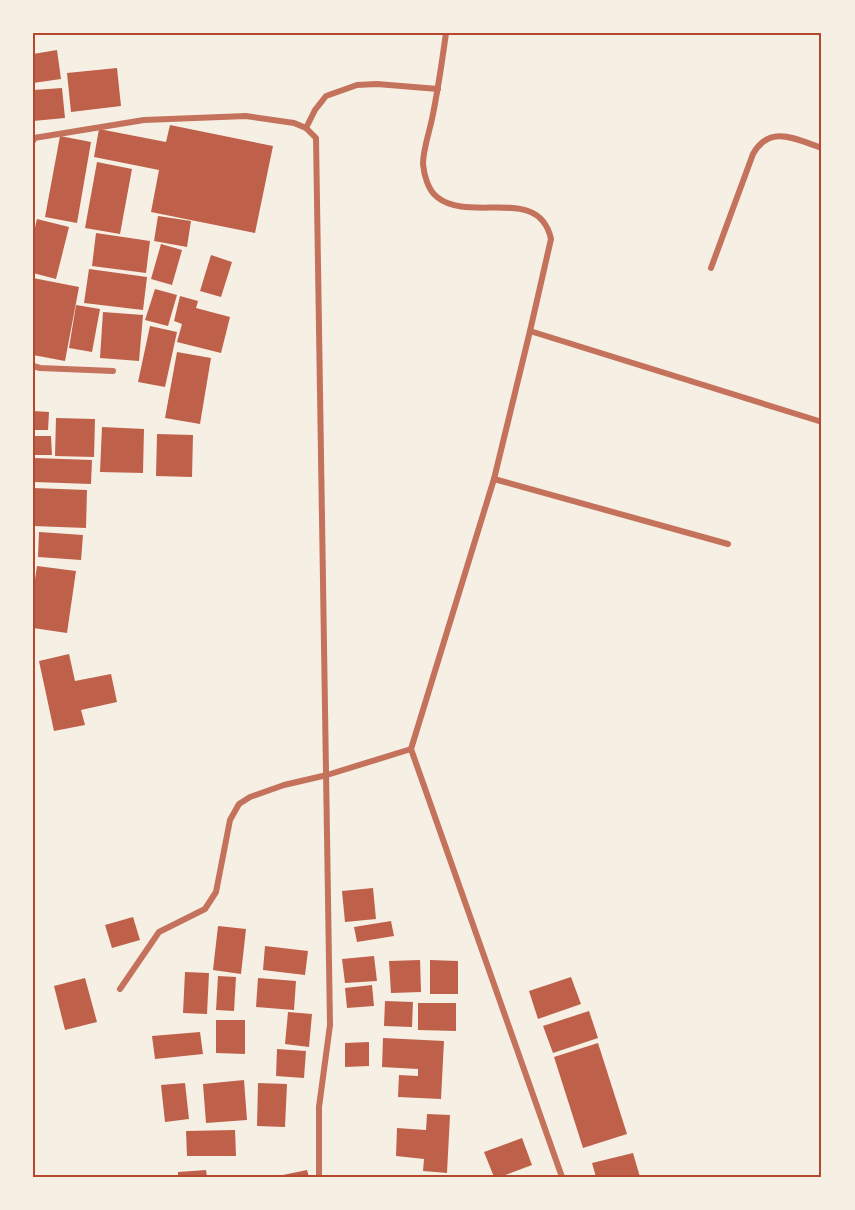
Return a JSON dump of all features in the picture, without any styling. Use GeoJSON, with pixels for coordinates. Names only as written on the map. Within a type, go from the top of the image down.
{"type":"FeatureCollection","features":[{"type":"Feature","properties":{"kind":"street"},"geometry":{"type":"LineString","coordinates":[[446,33],[438,89],[423,164],[429,188],[437,198],[462,207],[528,209],[548,226],[551,239],[494,479],[411,749],[562,1177]]}},
{"type":"Feature","properties":{"kind":"street"},"geometry":{"type":"LineString","coordinates":[[306,128],[315,110],[326,96],[357,85],[377,84],[438,89]]}},
{"type":"Feature","properties":{"kind":"street"},"geometry":{"type":"LineString","coordinates":[[34,139],[144,120],[246,116],[294,123],[306,128],[316,138],[330,1025],[320,1107],[319,1177]]}},
{"type":"Feature","properties":{"kind":"street"},"geometry":{"type":"LineString","coordinates":[[711,268],[757,146],[769,137],[778,136],[822,148]]}},
{"type":"Feature","properties":{"kind":"street"},"geometry":{"type":"LineString","coordinates":[[531,331],[822,422]]}},
{"type":"Feature","properties":{"kind":"street"},"geometry":{"type":"LineString","coordinates":[[33,366],[113,371]]}},
{"type":"Feature","properties":{"kind":"street"},"geometry":{"type":"LineString","coordinates":[[494,479],[728,544]]}},
{"type":"Feature","properties":{"kind":"street"},"geometry":{"type":"LineString","coordinates":[[120,989],[159,932],[205,909],[216,892],[230,820],[239,804],[250,797],[284,785],[327,775],[411,749]]}},
{"type":"Feature","properties":{"kind":"building"},"geometry":{"type":"Polygon","coordinates":[[[57,50],[61,79],[33,83],[33,54],[57,50]]]}},
{"type":"Feature","properties":{"kind":"building"},"geometry":{"type":"Polygon","coordinates":[[[117,68],[121,106],[71,112],[67,73],[117,68]]]}},
{"type":"Feature","properties":{"kind":"building"},"geometry":{"type":"Polygon","coordinates":[[[62,88],[65,118],[33,121],[33,90],[62,88]]]}},
{"type":"Feature","properties":{"kind":"building"},"geometry":{"type":"Polygon","coordinates":[[[170,125],[273,146],[255,233],[151,212],[159,170],[94,157],[99,129],[166,142],[170,125]]]}},
{"type":"Feature","properties":{"kind":"building"},"geometry":{"type":"Polygon","coordinates":[[[60,136],[91,142],[77,223],[45,217],[60,136]]]}},
{"type":"Feature","properties":{"kind":"building"},"geometry":{"type":"Polygon","coordinates":[[[97,162],[132,169],[120,234],[85,228],[97,162]]]}},
{"type":"Feature","properties":{"kind":"building"},"geometry":{"type":"Polygon","coordinates":[[[158,216],[191,221],[187,247],[154,241],[158,216]]]}},
{"type":"Feature","properties":{"kind":"building"},"geometry":{"type":"Polygon","coordinates":[[[37,219],[69,227],[56,279],[33,273],[33,236],[37,219]]]}},
{"type":"Feature","properties":{"kind":"building"},"geometry":{"type":"Polygon","coordinates":[[[96,233],[150,241],[146,273],[92,266],[96,233]]]}},
{"type":"Feature","properties":{"kind":"building"},"geometry":{"type":"Polygon","coordinates":[[[161,244],[182,250],[172,285],[151,279],[161,244]]]}},
{"type":"Feature","properties":{"kind":"building"},"geometry":{"type":"Polygon","coordinates":[[[211,255],[232,262],[221,297],[200,291],[211,255]]]}},
{"type":"Feature","properties":{"kind":"building"},"geometry":{"type":"Polygon","coordinates":[[[89,269],[147,277],[143,310],[84,303],[89,269]]]}},
{"type":"Feature","properties":{"kind":"building"},"geometry":{"type":"Polygon","coordinates":[[[33,278],[79,287],[65,361],[33,355],[33,278]]]}},
{"type":"Feature","properties":{"kind":"building"},"geometry":{"type":"Polygon","coordinates":[[[155,289],[177,295],[168,326],[145,320],[155,289]]]}},
{"type":"Feature","properties":{"kind":"building"},"geometry":{"type":"Polygon","coordinates":[[[180,296],[198,301],[196,308],[230,317],[221,353],[177,342],[182,324],[174,321],[180,296]]]}},
{"type":"Feature","properties":{"kind":"building"},"geometry":{"type":"Polygon","coordinates":[[[76,305],[100,309],[92,352],[69,348],[76,305]]]}},
{"type":"Feature","properties":{"kind":"building"},"geometry":{"type":"Polygon","coordinates":[[[103,312],[143,315],[139,361],[100,358],[103,312]]]}},
{"type":"Feature","properties":{"kind":"building"},"geometry":{"type":"Polygon","coordinates":[[[150,326],[177,332],[165,387],[138,382],[150,326]]]}},
{"type":"Feature","properties":{"kind":"building"},"geometry":{"type":"Polygon","coordinates":[[[177,352],[211,358],[200,424],[165,418],[177,352]]]}},
{"type":"Feature","properties":{"kind":"building"},"geometry":{"type":"Polygon","coordinates":[[[33,411],[49,412],[48,430],[33,430],[33,411]]]}},
{"type":"Feature","properties":{"kind":"building"},"geometry":{"type":"Polygon","coordinates":[[[56,418],[95,419],[94,457],[55,456],[56,418]]]}},
{"type":"Feature","properties":{"kind":"building"},"geometry":{"type":"Polygon","coordinates":[[[102,427],[144,429],[143,473],[100,472],[102,427]]]}},
{"type":"Feature","properties":{"kind":"building"},"geometry":{"type":"Polygon","coordinates":[[[157,434],[193,435],[192,477],[156,476],[157,434]]]}},
{"type":"Feature","properties":{"kind":"building"},"geometry":{"type":"Polygon","coordinates":[[[33,436],[51,436],[52,455],[33,455],[33,436]]]}},
{"type":"Feature","properties":{"kind":"building"},"geometry":{"type":"Polygon","coordinates":[[[34,458],[92,460],[91,484],[34,482],[34,458]]]}},
{"type":"Feature","properties":{"kind":"building"},"geometry":{"type":"Polygon","coordinates":[[[33,488],[87,490],[86,528],[33,526],[33,488]]]}},
{"type":"Feature","properties":{"kind":"building"},"geometry":{"type":"Polygon","coordinates":[[[39,532],[83,535],[81,560],[38,557],[39,532]]]}},
{"type":"Feature","properties":{"kind":"building"},"geometry":{"type":"Polygon","coordinates":[[[37,566],[76,571],[67,633],[33,628],[33,593],[37,566]]]}},
{"type":"Feature","properties":{"kind":"building"},"geometry":{"type":"Polygon","coordinates":[[[69,654],[75,681],[111,674],[117,702],[81,710],[85,725],[54,731],[39,661],[69,654]]]}},
{"type":"Feature","properties":{"kind":"building"},"geometry":{"type":"Polygon","coordinates":[[[373,888],[376,919],[345,922],[342,891],[373,888]]]}},
{"type":"Feature","properties":{"kind":"building"},"geometry":{"type":"Polygon","coordinates":[[[133,917],[140,940],[112,948],[105,925],[133,917]]]}},
{"type":"Feature","properties":{"kind":"building"},"geometry":{"type":"Polygon","coordinates":[[[391,921],[394,936],[357,942],[354,927],[391,921]]]}},
{"type":"Feature","properties":{"kind":"building"},"geometry":{"type":"Polygon","coordinates":[[[218,926],[246,929],[241,974],[213,970],[218,926]]]}},
{"type":"Feature","properties":{"kind":"building"},"geometry":{"type":"Polygon","coordinates":[[[265,946],[308,951],[305,975],[263,970],[265,946]]]}},
{"type":"Feature","properties":{"kind":"building"},"geometry":{"type":"Polygon","coordinates":[[[374,956],[377,981],[345,983],[342,959],[374,956]]]}},
{"type":"Feature","properties":{"kind":"building"},"geometry":{"type":"Polygon","coordinates":[[[420,960],[421,992],[391,993],[389,961],[420,960]]]}},
{"type":"Feature","properties":{"kind":"building"},"geometry":{"type":"Polygon","coordinates":[[[430,960],[458,961],[458,994],[430,994],[430,960]]]}},
{"type":"Feature","properties":{"kind":"building"},"geometry":{"type":"Polygon","coordinates":[[[185,972],[209,973],[207,1014],[183,1013],[185,972]]]}},
{"type":"Feature","properties":{"kind":"building"},"geometry":{"type":"Polygon","coordinates":[[[218,976],[236,977],[234,1011],[216,1010],[218,976]]]}},
{"type":"Feature","properties":{"kind":"building"},"geometry":{"type":"Polygon","coordinates":[[[571,977],[581,1004],[538,1019],[529,991],[571,977]]]}},
{"type":"Feature","properties":{"kind":"building"},"geometry":{"type":"Polygon","coordinates":[[[85,978],[97,1022],[65,1030],[54,986],[85,978]]]}},
{"type":"Feature","properties":{"kind":"building"},"geometry":{"type":"Polygon","coordinates":[[[258,978],[296,981],[294,1010],[256,1007],[258,978]]]}},
{"type":"Feature","properties":{"kind":"building"},"geometry":{"type":"Polygon","coordinates":[[[372,985],[374,1006],[347,1008],[345,988],[372,985]]]}},
{"type":"Feature","properties":{"kind":"building"},"geometry":{"type":"Polygon","coordinates":[[[385,1001],[413,1002],[412,1027],[384,1026],[385,1001]]]}},
{"type":"Feature","properties":{"kind":"building"},"geometry":{"type":"Polygon","coordinates":[[[418,1003],[456,1003],[456,1031],[418,1030],[418,1003]]]}},
{"type":"Feature","properties":{"kind":"building"},"geometry":{"type":"Polygon","coordinates":[[[589,1011],[598,1038],[553,1053],[543,1026],[589,1011]]]}},
{"type":"Feature","properties":{"kind":"building"},"geometry":{"type":"Polygon","coordinates":[[[288,1012],[312,1014],[309,1047],[285,1044],[288,1012]]]}},
{"type":"Feature","properties":{"kind":"building"},"geometry":{"type":"Polygon","coordinates":[[[216,1020],[245,1020],[245,1054],[216,1053],[216,1020]]]}},
{"type":"Feature","properties":{"kind":"building"},"geometry":{"type":"Polygon","coordinates":[[[200,1032],[203,1054],[155,1059],[152,1036],[200,1032]]]}},
{"type":"Feature","properties":{"kind":"building"},"geometry":{"type":"Polygon","coordinates":[[[383,1038],[444,1041],[441,1099],[398,1097],[399,1075],[418,1076],[418,1069],[382,1067],[383,1038]]]}},
{"type":"Feature","properties":{"kind":"building"},"geometry":{"type":"Polygon","coordinates":[[[369,1042],[369,1066],[345,1067],[345,1043],[369,1042]]]}},
{"type":"Feature","properties":{"kind":"building"},"geometry":{"type":"Polygon","coordinates":[[[598,1043],[627,1134],[583,1148],[554,1057],[598,1043]]]}},
{"type":"Feature","properties":{"kind":"building"},"geometry":{"type":"Polygon","coordinates":[[[277,1049],[306,1051],[304,1078],[276,1076],[277,1049]]]}},
{"type":"Feature","properties":{"kind":"building"},"geometry":{"type":"Polygon","coordinates":[[[244,1080],[247,1120],[206,1123],[203,1084],[244,1080]]]}},
{"type":"Feature","properties":{"kind":"building"},"geometry":{"type":"Polygon","coordinates":[[[185,1083],[189,1119],[165,1122],[161,1085],[185,1083]]]}},
{"type":"Feature","properties":{"kind":"building"},"geometry":{"type":"Polygon","coordinates":[[[258,1083],[287,1084],[285,1127],[257,1126],[258,1083]]]}},
{"type":"Feature","properties":{"kind":"building"},"geometry":{"type":"Polygon","coordinates":[[[427,1114],[450,1115],[447,1173],[423,1171],[424,1159],[396,1156],[397,1128],[426,1130],[427,1114]]]}},
{"type":"Feature","properties":{"kind":"building"},"geometry":{"type":"Polygon","coordinates":[[[235,1130],[236,1156],[187,1156],[186,1131],[235,1130]]]}},
{"type":"Feature","properties":{"kind":"building"},"geometry":{"type":"Polygon","coordinates":[[[522,1138],[532,1165],[500,1177],[494,1177],[484,1152],[522,1138]]]}},
{"type":"Feature","properties":{"kind":"building"},"geometry":{"type":"Polygon","coordinates":[[[633,1153],[640,1177],[596,1177],[592,1163],[633,1153]]]}},
{"type":"Feature","properties":{"kind":"building"},"geometry":{"type":"Polygon","coordinates":[[[206,1170],[207,1177],[178,1177],[178,1172],[206,1170]]]}},
{"type":"Feature","properties":{"kind":"building"},"geometry":{"type":"Polygon","coordinates":[[[307,1170],[309,1177],[278,1177],[278,1176],[307,1170]]]}}]}
